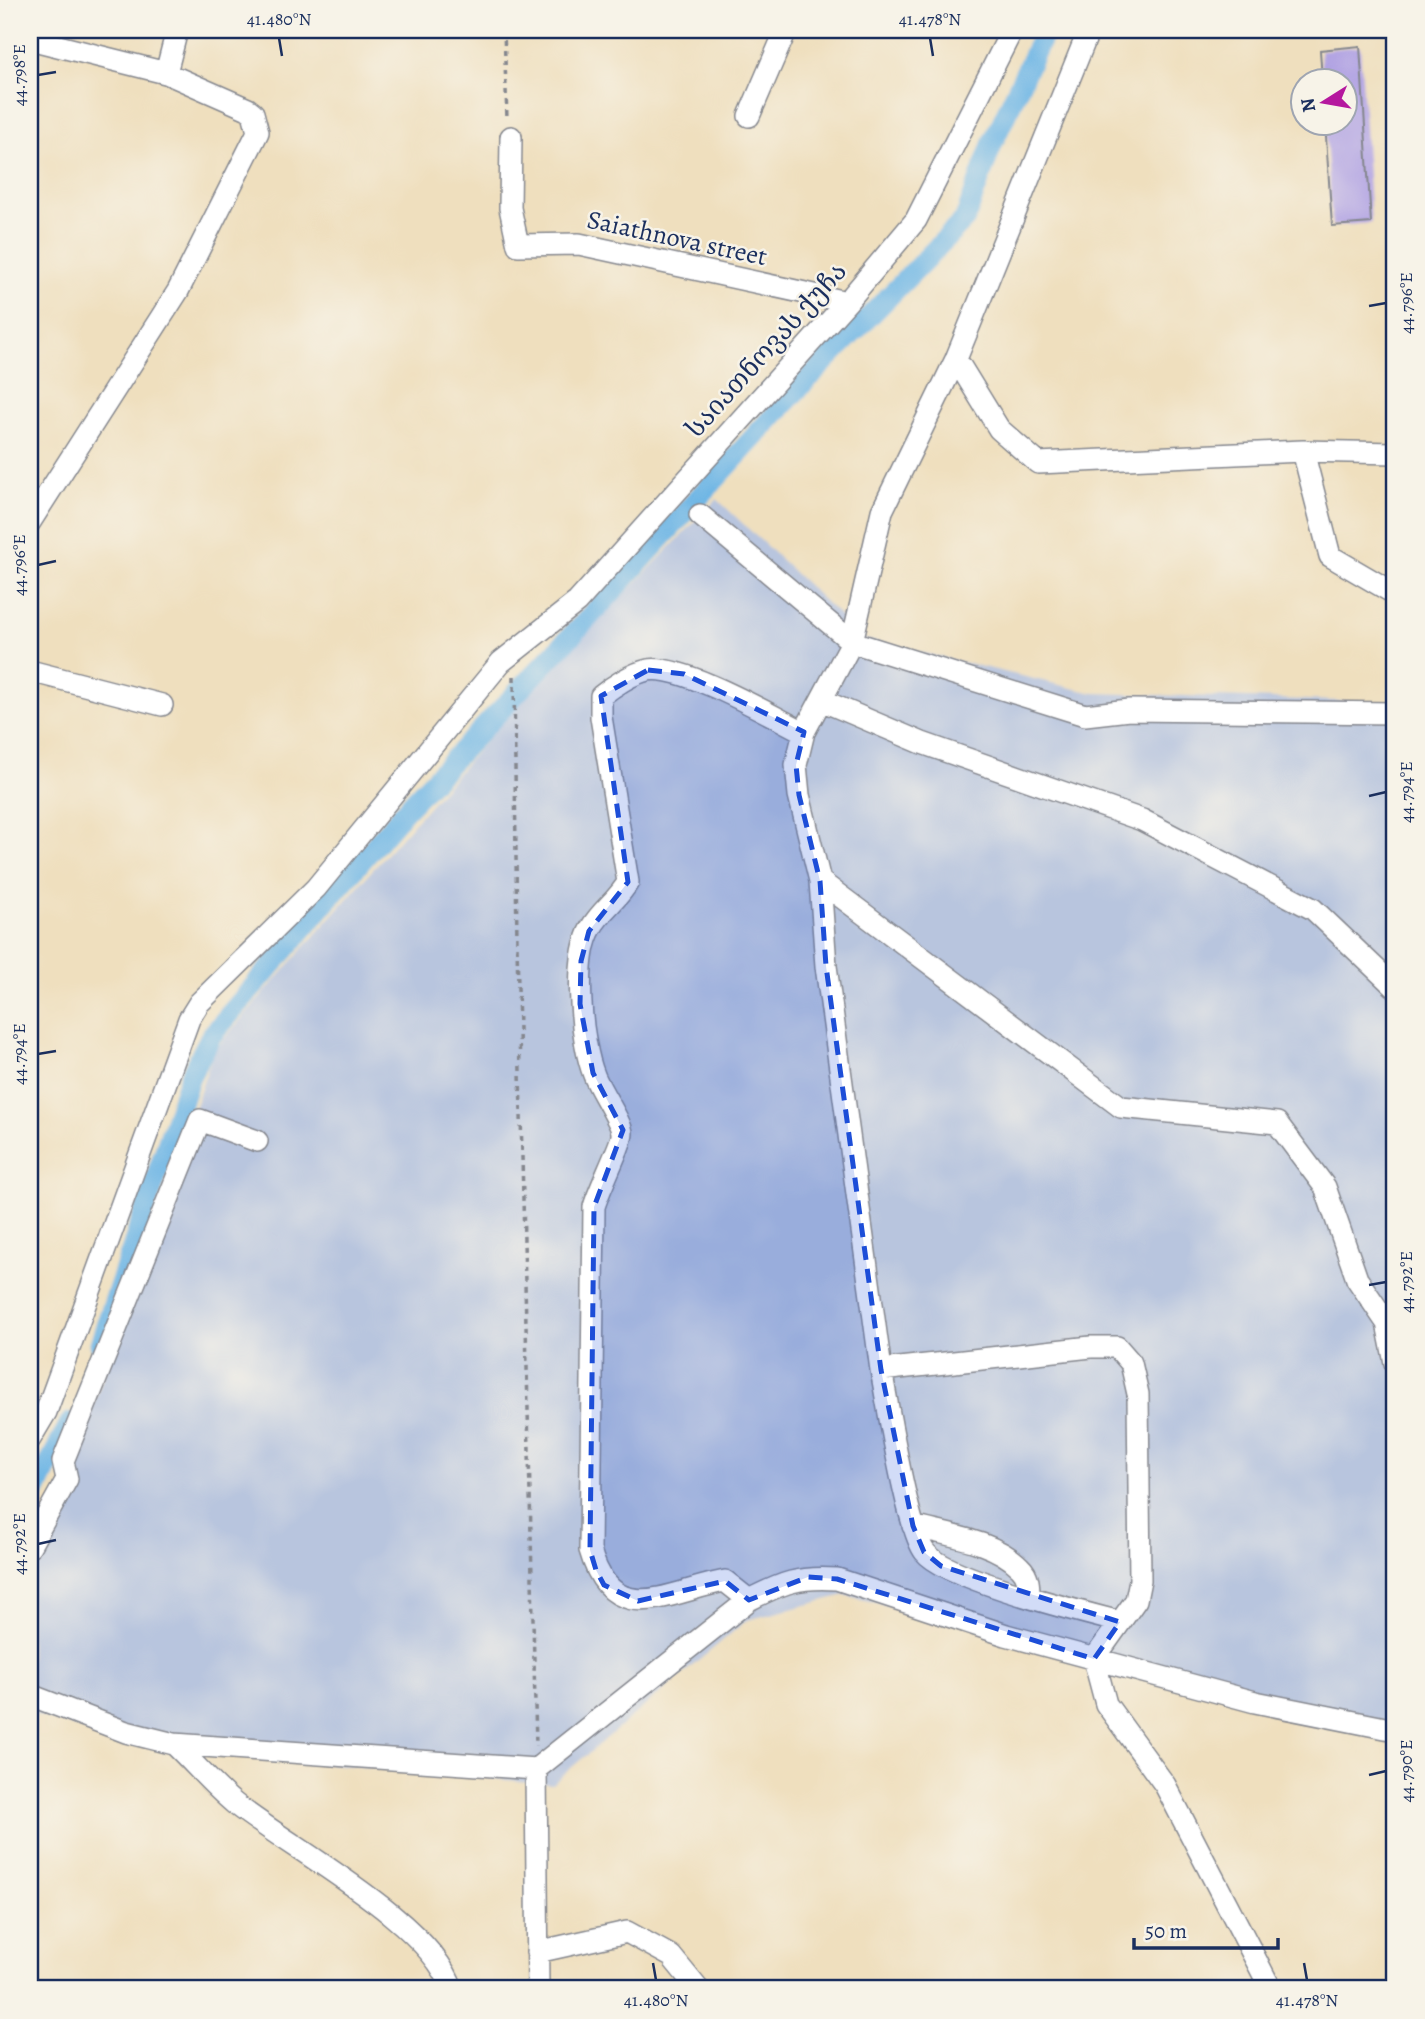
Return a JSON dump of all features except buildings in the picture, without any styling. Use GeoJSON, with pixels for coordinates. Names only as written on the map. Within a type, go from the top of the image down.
{"type":"FeatureCollection","features":[{"type":"Feature","properties":{"kind":"street"},"geometry":{"type":"LineString","coordinates":[[166,74],[177,30]]}},
{"type":"Feature","properties":{"kind":"street"},"geometry":{"type":"LineString","coordinates":[[749,116],[786,30]]}},
{"type":"Feature","properties":{"kind":"street","name":"საიათნოვას ქუჩა"},"geometry":{"type":"LineString","coordinates":[[30,1439],[46,1412],[189,1019],[212,990],[316,888],[508,664],[577,602],[848,302],[916,220],[1012,30]]}},
{"type":"Feature","properties":{"kind":"street"},"geometry":{"type":"LineString","coordinates":[[1089,30],[956,359],[881,511],[852,642],[804,732],[796,765],[799,795],[820,881],[825,966],[881,1370],[914,1526],[924,1552],[941,1566],[1029,1597],[1120,1622]]}},
{"type":"Feature","properties":{"kind":"street"},"geometry":{"type":"LineString","coordinates":[[30,39],[166,74],[247,109],[257,122],[256,141],[178,291],[30,522]]}},
{"type":"Feature","properties":{"kind":"street","name":"Saiathnova street"},"geometry":{"type":"LineString","coordinates":[[511,137],[510,208],[518,245],[579,244],[848,302]]}},
{"type":"Feature","properties":{"kind":"street"},"geometry":{"type":"LineString","coordinates":[[956,359],[999,429],[1038,463],[1303,451],[1395,453]]}},
{"type":"Feature","properties":{"kind":"street"},"geometry":{"type":"LineString","coordinates":[[1303,451],[1330,556],[1395,594]]}},
{"type":"Feature","properties":{"kind":"street"},"geometry":{"type":"LineString","coordinates":[[700,514],[852,642],[1085,715],[1129,710],[1395,713]]}},
{"type":"Feature","properties":{"kind":"street"},"geometry":{"type":"LineString","coordinates":[[749,1600],[725,1581],[699,1585],[658,1600],[638,1601],[618,1595],[604,1585],[590,1550],[594,1207],[600,1184],[622,1142],[623,1130],[593,1073],[580,1004],[581,961],[589,931],[598,915],[620,897],[628,883],[601,717],[601,696],[613,687],[649,670],[684,674],[804,732]]}},
{"type":"Feature","properties":{"kind":"street"},"geometry":{"type":"LineString","coordinates":[[30,671],[162,705]]}},
{"type":"Feature","properties":{"kind":"street"},"geometry":{"type":"LineString","coordinates":[[821,699],[922,743],[1142,820],[1313,909],[1395,987]]}},
{"type":"Feature","properties":{"kind":"street"},"geometry":{"type":"LineString","coordinates":[[820,881],[1121,1107],[1277,1123],[1325,1187],[1357,1279],[1387,1322],[1395,1363]]}},
{"type":"Feature","properties":{"kind":"street"},"geometry":{"type":"LineString","coordinates":[[30,1546],[67,1479],[63,1461],[200,1120],[257,1140]]}},
{"type":"Feature","properties":{"kind":"street"},"geometry":{"type":"LineString","coordinates":[[881,1370],[1090,1347],[1117,1347],[1131,1363],[1138,1394],[1140,1580],[1136,1600],[1094,1659]]}},
{"type":"Feature","properties":{"kind":"street"},"geometry":{"type":"LineString","coordinates":[[914,1526],[1001,1553],[1021,1567],[1028,1580],[1029,1597]]}},
{"type":"Feature","properties":{"kind":"street"},"geometry":{"type":"LineString","coordinates":[[30,1695],[126,1732],[173,1744],[536,1769],[749,1600],[779,1584],[808,1577],[837,1579],[1006,1635],[1255,1702],[1395,1730]]}},
{"type":"Feature","properties":{"kind":"street"},"geometry":{"type":"LineString","coordinates":[[1094,1659],[1106,1704],[1165,1785],[1271,1989]]}},
{"type":"Feature","properties":{"kind":"street"},"geometry":{"type":"LineString","coordinates":[[173,1744],[234,1803],[345,1878],[407,1931],[436,1961],[452,1989]]}},
{"type":"Feature","properties":{"kind":"street"},"geometry":{"type":"LineString","coordinates":[[536,1769],[538,1989]]}},
{"type":"Feature","properties":{"kind":"street"},"geometry":{"type":"LineString","coordinates":[[537,1952],[627,1933],[671,1956],[698,1989]]}},
{"type":"Feature","properties":{"kind":"path"},"geometry":{"type":"LineString","coordinates":[[505,30],[507,121],[511,137]]}},
{"type":"Feature","properties":{"kind":"path"},"geometry":{"type":"LineString","coordinates":[[508,664],[515,752],[536,1769]]}},
{"type":"Feature","properties":{"kind":"highlighted area"},"geometry":{"type":"Polygon","coordinates":[[[648,670],[684,674],[804,732],[796,765],[799,795],[820,881],[826,966],[881,1370],[913,1526],[924,1552],[941,1566],[1120,1622],[1094,1659],[837,1579],[808,1577],[749,1600],[725,1581],[638,1601],[604,1585],[596,1570],[590,1550],[594,1207],[623,1130],[593,1073],[580,1004],[581,961],[589,931],[628,882],[601,696],[648,670]]]}},
{"type":"Feature","properties":{"kind":"shaded area"},"geometry":{"type":"Polygon","coordinates":[[[717,499],[864,639],[1093,693],[1395,703],[1395,1729],[845,1595],[747,1620],[552,1784],[137,1746],[30,1713],[30,1561],[76,1456],[214,1050],[527,694],[717,499]]]}},
{"type":"Feature","properties":{"kind":"waterway"},"geometry":{"type":"LineString","coordinates":[[100,1344],[190,1076],[211,1036],[406,809],[589,617],[798,389],[965,219],[993,142],[1045,30]]}},
{"type":"Feature","properties":{"kind":"waterway"},"geometry":{"type":"LineString","coordinates":[[30,1502],[70,1423]]}}]}
